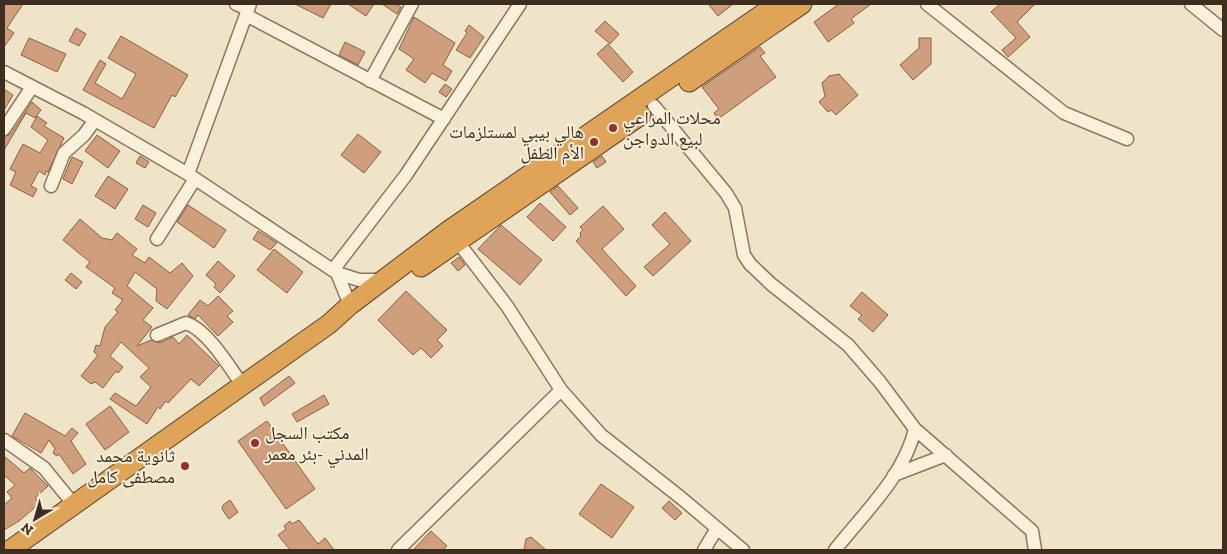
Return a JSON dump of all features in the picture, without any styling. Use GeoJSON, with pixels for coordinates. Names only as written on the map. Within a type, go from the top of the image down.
{"type":"FeatureCollection","features":[{"type":"Feature","properties":{"kind":"highway"},"geometry":{"type":"LineString","coordinates":[[16,549],[329,324],[382,280],[453,236],[547,172],[777,4]]}},
{"type":"Feature","properties":{"kind":"highway"},"geometry":{"type":"LineString","coordinates":[[547,172],[654,106],[802,4]]}},
{"type":"Feature","properties":{"kind":"highway"},"geometry":{"type":"LineString","coordinates":[[329,324],[357,311],[453,236]]}},
{"type":"Feature","properties":{"kind":"street"},"geometry":{"type":"LineString","coordinates":[[236,4],[248,9],[370,81],[444,119]]}},
{"type":"Feature","properties":{"kind":"street"},"geometry":{"type":"LineString","coordinates":[[370,81],[412,4]]}},
{"type":"Feature","properties":{"kind":"street"},"geometry":{"type":"LineString","coordinates":[[335,272],[444,119],[520,4]]}},
{"type":"Feature","properties":{"kind":"street"},"geometry":{"type":"LineString","coordinates":[[927,4],[1064,113],[1128,140]]}},
{"type":"Feature","properties":{"kind":"street"},"geometry":{"type":"LineString","coordinates":[[1191,4],[1223,30]]}},
{"type":"Feature","properties":{"kind":"street"},"geometry":{"type":"LineString","coordinates":[[156,239],[192,176],[248,9]]}},
{"type":"Feature","properties":{"kind":"street"},"geometry":{"type":"LineString","coordinates":[[4,72],[95,120],[192,176],[335,272],[359,280],[382,280]]}},
{"type":"Feature","properties":{"kind":"street"},"geometry":{"type":"LineString","coordinates":[[4,129],[32,87]]}},
{"type":"Feature","properties":{"kind":"street"},"geometry":{"type":"LineString","coordinates":[[654,106],[726,193],[735,208],[744,255],[750,264],[770,284],[848,345],[880,382],[915,429],[1032,531],[1034,550]]}},
{"type":"Feature","properties":{"kind":"street"},"geometry":{"type":"LineString","coordinates":[[51,186],[64,153],[84,134],[95,120]]}},
{"type":"Feature","properties":{"kind":"street"},"geometry":{"type":"LineString","coordinates":[[453,236],[507,306],[560,390],[601,435],[743,550]]}},
{"type":"Feature","properties":{"kind":"street"},"geometry":{"type":"LineString","coordinates":[[335,272],[350,305]]}},
{"type":"Feature","properties":{"kind":"street"},"geometry":{"type":"LineString","coordinates":[[157,335],[186,323],[193,325],[215,348],[243,386]]}},
{"type":"Feature","properties":{"kind":"street"},"geometry":{"type":"LineString","coordinates":[[401,549],[560,390]]}},
{"type":"Feature","properties":{"kind":"street"},"geometry":{"type":"LineString","coordinates":[[835,550],[894,475],[910,449],[915,429]]}},
{"type":"Feature","properties":{"kind":"street"},"geometry":{"type":"LineString","coordinates":[[4,440],[44,468],[75,506]]}},
{"type":"Feature","properties":{"kind":"street"},"geometry":{"type":"LineString","coordinates":[[894,475],[946,455]]}},
{"type":"Feature","properties":{"kind":"street"},"geometry":{"type":"LineString","coordinates":[[704,550],[717,528]]}},
{"type":"Feature","properties":{"kind":"building"},"geometry":{"type":"Polygon","coordinates":[[[4,4],[23,4],[7,28],[14,33],[4,47],[4,4]]]}},
{"type":"Feature","properties":{"kind":"building"},"geometry":{"type":"Polygon","coordinates":[[[295,4],[331,4],[323,18],[295,4]]]}},
{"type":"Feature","properties":{"kind":"building"},"geometry":{"type":"Polygon","coordinates":[[[348,4],[374,4],[366,16],[348,4]]]}},
{"type":"Feature","properties":{"kind":"building"},"geometry":{"type":"Polygon","coordinates":[[[382,4],[396,4],[401,7],[397,14],[382,4]]]}},
{"type":"Feature","properties":{"kind":"building"},"geometry":{"type":"Polygon","coordinates":[[[708,4],[733,4],[718,16],[708,4]]]}},
{"type":"Feature","properties":{"kind":"building"},"geometry":{"type":"Polygon","coordinates":[[[839,4],[871,4],[851,19],[854,23],[828,42],[814,22],[839,4]]]}},
{"type":"Feature","properties":{"kind":"building"},"geometry":{"type":"Polygon","coordinates":[[[1000,4],[1035,4],[1017,22],[1030,37],[1008,57],[1002,50],[1016,38],[991,12],[1000,4]]]}},
{"type":"Feature","properties":{"kind":"building"},"geometry":{"type":"Polygon","coordinates":[[[414,17],[455,43],[443,65],[452,71],[446,81],[432,73],[425,83],[406,70],[414,59],[399,49],[414,17]]]}},
{"type":"Feature","properties":{"kind":"building"},"geometry":{"type":"Polygon","coordinates":[[[605,21],[619,34],[610,44],[595,31],[605,21]]]}},
{"type":"Feature","properties":{"kind":"building"},"geometry":{"type":"Polygon","coordinates":[[[469,25],[484,37],[470,58],[456,50],[467,33],[465,31],[469,25]]]}},
{"type":"Feature","properties":{"kind":"building"},"geometry":{"type":"Polygon","coordinates":[[[76,28],[86,34],[79,46],[69,41],[76,28]]]}},
{"type":"Feature","properties":{"kind":"building"},"geometry":{"type":"Polygon","coordinates":[[[121,36],[188,75],[175,97],[172,95],[154,128],[83,90],[100,60],[106,64],[95,83],[122,99],[136,74],[108,58],[121,36]]]}},
{"type":"Feature","properties":{"kind":"building"},"geometry":{"type":"Polygon","coordinates":[[[29,38],[66,54],[57,72],[21,55],[29,38]]]}},
{"type":"Feature","properties":{"kind":"building"},"geometry":{"type":"Polygon","coordinates":[[[919,38],[931,38],[931,64],[913,80],[900,65],[919,48],[919,38]]]}},
{"type":"Feature","properties":{"kind":"building"},"geometry":{"type":"Polygon","coordinates":[[[345,42],[365,52],[358,65],[339,55],[345,42]]]}},
{"type":"Feature","properties":{"kind":"building"},"geometry":{"type":"Polygon","coordinates":[[[608,44],[633,72],[623,82],[597,54],[608,44]]]}},
{"type":"Feature","properties":{"kind":"building"},"geometry":{"type":"Polygon","coordinates":[[[760,47],[765,53],[760,56],[776,77],[718,119],[714,113],[719,109],[702,87],[760,47]]]}},
{"type":"Feature","properties":{"kind":"building"},"geometry":{"type":"Polygon","coordinates":[[[839,74],[858,95],[836,115],[831,110],[828,112],[819,102],[825,96],[822,83],[829,76],[839,74]]]}},
{"type":"Feature","properties":{"kind":"building"},"geometry":{"type":"Polygon","coordinates":[[[445,84],[452,89],[446,97],[439,92],[445,84]]]}},
{"type":"Feature","properties":{"kind":"building"},"geometry":{"type":"Polygon","coordinates":[[[4,89],[13,95],[4,110],[4,89]]]}},
{"type":"Feature","properties":{"kind":"building"},"geometry":{"type":"Polygon","coordinates":[[[32,102],[41,110],[35,118],[26,113],[4,150],[4,137],[11,134],[32,102]]]}},
{"type":"Feature","properties":{"kind":"building"},"geometry":{"type":"Polygon","coordinates":[[[37,116],[47,123],[44,126],[64,138],[48,172],[46,171],[45,175],[39,171],[31,186],[37,189],[33,197],[10,185],[16,172],[10,169],[23,144],[40,153],[48,140],[31,127],[37,116]]]}},
{"type":"Feature","properties":{"kind":"building"},"geometry":{"type":"Polygon","coordinates":[[[358,134],[381,152],[364,173],[341,155],[358,134]]]}},
{"type":"Feature","properties":{"kind":"building"},"geometry":{"type":"Polygon","coordinates":[[[97,135],[120,151],[108,168],[85,151],[97,135]]]}},
{"type":"Feature","properties":{"kind":"building"},"geometry":{"type":"Polygon","coordinates":[[[140,156],[149,162],[145,168],[136,163],[140,156]]]}},
{"type":"Feature","properties":{"kind":"building"},"geometry":{"type":"Polygon","coordinates":[[[602,156],[606,162],[597,168],[593,162],[602,156]]]}},
{"type":"Feature","properties":{"kind":"building"},"geometry":{"type":"Polygon","coordinates":[[[72,157],[83,162],[72,184],[63,179],[72,157]]]}},
{"type":"Feature","properties":{"kind":"building"},"geometry":{"type":"Polygon","coordinates":[[[108,176],[128,189],[115,209],[95,196],[108,176]]]}},
{"type":"Feature","properties":{"kind":"building"},"geometry":{"type":"Polygon","coordinates":[[[558,186],[578,208],[570,215],[550,192],[558,186]]]}},
{"type":"Feature","properties":{"kind":"building"},"geometry":{"type":"Polygon","coordinates":[[[540,203],[566,227],[553,241],[527,217],[540,203]]]}},
{"type":"Feature","properties":{"kind":"building"},"geometry":{"type":"Polygon","coordinates":[[[143,205],[156,213],[148,227],[135,219],[143,205]]]}},
{"type":"Feature","properties":{"kind":"building"},"geometry":{"type":"Polygon","coordinates":[[[188,205],[226,230],[214,248],[177,222],[188,205]]]}},
{"type":"Feature","properties":{"kind":"building"},"geometry":{"type":"Polygon","coordinates":[[[603,206],[624,229],[602,249],[636,286],[626,296],[576,241],[581,236],[580,233],[583,230],[580,227],[603,206]]]}},
{"type":"Feature","properties":{"kind":"building"},"geometry":{"type":"Polygon","coordinates":[[[665,212],[691,241],[653,276],[644,267],[670,244],[652,225],[665,212]]]}},
{"type":"Feature","properties":{"kind":"building"},"geometry":{"type":"Polygon","coordinates":[[[80,219],[102,238],[112,240],[117,233],[137,249],[132,255],[145,263],[149,257],[170,273],[182,263],[193,276],[167,309],[156,301],[157,289],[135,272],[127,286],[153,308],[143,320],[152,327],[137,346],[151,340],[160,343],[173,337],[179,344],[187,335],[219,366],[199,386],[191,379],[168,403],[166,401],[160,409],[158,407],[147,424],[110,399],[115,393],[136,406],[151,387],[140,377],[149,368],[121,342],[110,356],[123,367],[118,373],[116,371],[103,388],[95,382],[91,384],[81,376],[98,355],[94,352],[96,345],[100,346],[105,327],[118,312],[115,310],[123,300],[112,293],[115,288],[86,267],[90,262],[63,240],[80,219]]]}},
{"type":"Feature","properties":{"kind":"building"},"geometry":{"type":"Polygon","coordinates":[[[501,225],[542,260],[520,285],[478,249],[501,225]]]}},
{"type":"Feature","properties":{"kind":"building"},"geometry":{"type":"Polygon","coordinates":[[[258,231],[277,243],[270,250],[253,239],[258,231]]]}},
{"type":"Feature","properties":{"kind":"building"},"geometry":{"type":"Polygon","coordinates":[[[274,249],[303,272],[287,293],[257,270],[274,249]]]}},
{"type":"Feature","properties":{"kind":"building"},"geometry":{"type":"Polygon","coordinates":[[[459,257],[465,265],[458,271],[451,263],[459,257]]]}},
{"type":"Feature","properties":{"kind":"building"},"geometry":{"type":"Polygon","coordinates":[[[218,261],[235,276],[220,293],[214,287],[216,284],[206,275],[218,261]]]}},
{"type":"Feature","properties":{"kind":"building"},"geometry":{"type":"Polygon","coordinates":[[[71,273],[82,282],[76,289],[65,280],[71,273]]]}},
{"type":"Feature","properties":{"kind":"building"},"geometry":{"type":"Polygon","coordinates":[[[406,291],[447,330],[437,340],[443,346],[431,358],[421,348],[413,355],[378,320],[406,291]]]}},
{"type":"Feature","properties":{"kind":"building"},"geometry":{"type":"Polygon","coordinates":[[[862,292],[888,315],[873,332],[858,319],[862,315],[850,306],[862,292]]]}},
{"type":"Feature","properties":{"kind":"building"},"geometry":{"type":"Polygon","coordinates":[[[218,296],[233,311],[227,316],[233,322],[218,336],[198,315],[195,319],[188,315],[200,300],[208,306],[218,296]]]}},
{"type":"Feature","properties":{"kind":"building"},"geometry":{"type":"Polygon","coordinates":[[[289,376],[295,383],[264,406],[260,398],[289,376]]]}},
{"type":"Feature","properties":{"kind":"building"},"geometry":{"type":"Polygon","coordinates":[[[324,395],[329,404],[297,422],[292,414],[324,395]]]}},
{"type":"Feature","properties":{"kind":"building"},"geometry":{"type":"Polygon","coordinates":[[[110,406],[129,432],[105,450],[86,424],[110,406]]]}},
{"type":"Feature","properties":{"kind":"building"},"geometry":{"type":"Polygon","coordinates":[[[25,413],[65,436],[72,428],[78,433],[71,441],[86,464],[73,474],[59,454],[57,456],[53,453],[55,449],[49,440],[41,453],[12,436],[25,413]]]}},
{"type":"Feature","properties":{"kind":"building"},"geometry":{"type":"Polygon","coordinates":[[[267,421],[315,489],[286,509],[238,441],[267,421]]]}},
{"type":"Feature","properties":{"kind":"building"},"geometry":{"type":"Polygon","coordinates":[[[4,456],[24,473],[30,468],[48,486],[35,498],[40,503],[19,521],[4,530],[4,505],[12,498],[7,492],[15,485],[4,475],[4,456]]]}},
{"type":"Feature","properties":{"kind":"building"},"geometry":{"type":"Polygon","coordinates":[[[601,484],[634,507],[612,538],[579,514],[601,484]]]}},
{"type":"Feature","properties":{"kind":"building"},"geometry":{"type":"Polygon","coordinates":[[[230,500],[238,512],[229,519],[222,509],[223,505],[230,500]]]}},
{"type":"Feature","properties":{"kind":"building"},"geometry":{"type":"Polygon","coordinates":[[[669,501],[682,513],[675,520],[662,508],[669,501]]]}},
{"type":"Feature","properties":{"kind":"building"},"geometry":{"type":"Polygon","coordinates":[[[299,520],[318,544],[325,538],[334,550],[290,550],[278,535],[286,529],[284,526],[290,521],[292,524],[299,520]]]}},
{"type":"Feature","properties":{"kind":"building"},"geometry":{"type":"Polygon","coordinates":[[[431,531],[447,546],[443,550],[413,550],[431,531]]]}},
{"type":"Feature","properties":{"kind":"building"},"geometry":{"type":"Polygon","coordinates":[[[531,537],[546,550],[524,550],[526,539],[531,537]]]}},
{"type":"Feature","properties":{"kind":"place","name":"محلات المراعي لبيع الدواجن"},"geometry":{"type":"Point","coordinates":[613,128]}},
{"type":"Feature","properties":{"kind":"place","name":"هالي بيبي لمستلزمات الأم الطفل"},"geometry":{"type":"Point","coordinates":[594,142]}},
{"type":"Feature","properties":{"kind":"place","name":"مكتب السجل المدني -بئر معمر"},"geometry":{"type":"Point","coordinates":[255,443]}},
{"type":"Feature","properties":{"kind":"place","name":"ثانوية محمد مصطفى كامل"},"geometry":{"type":"Point","coordinates":[185,466]}}]}
